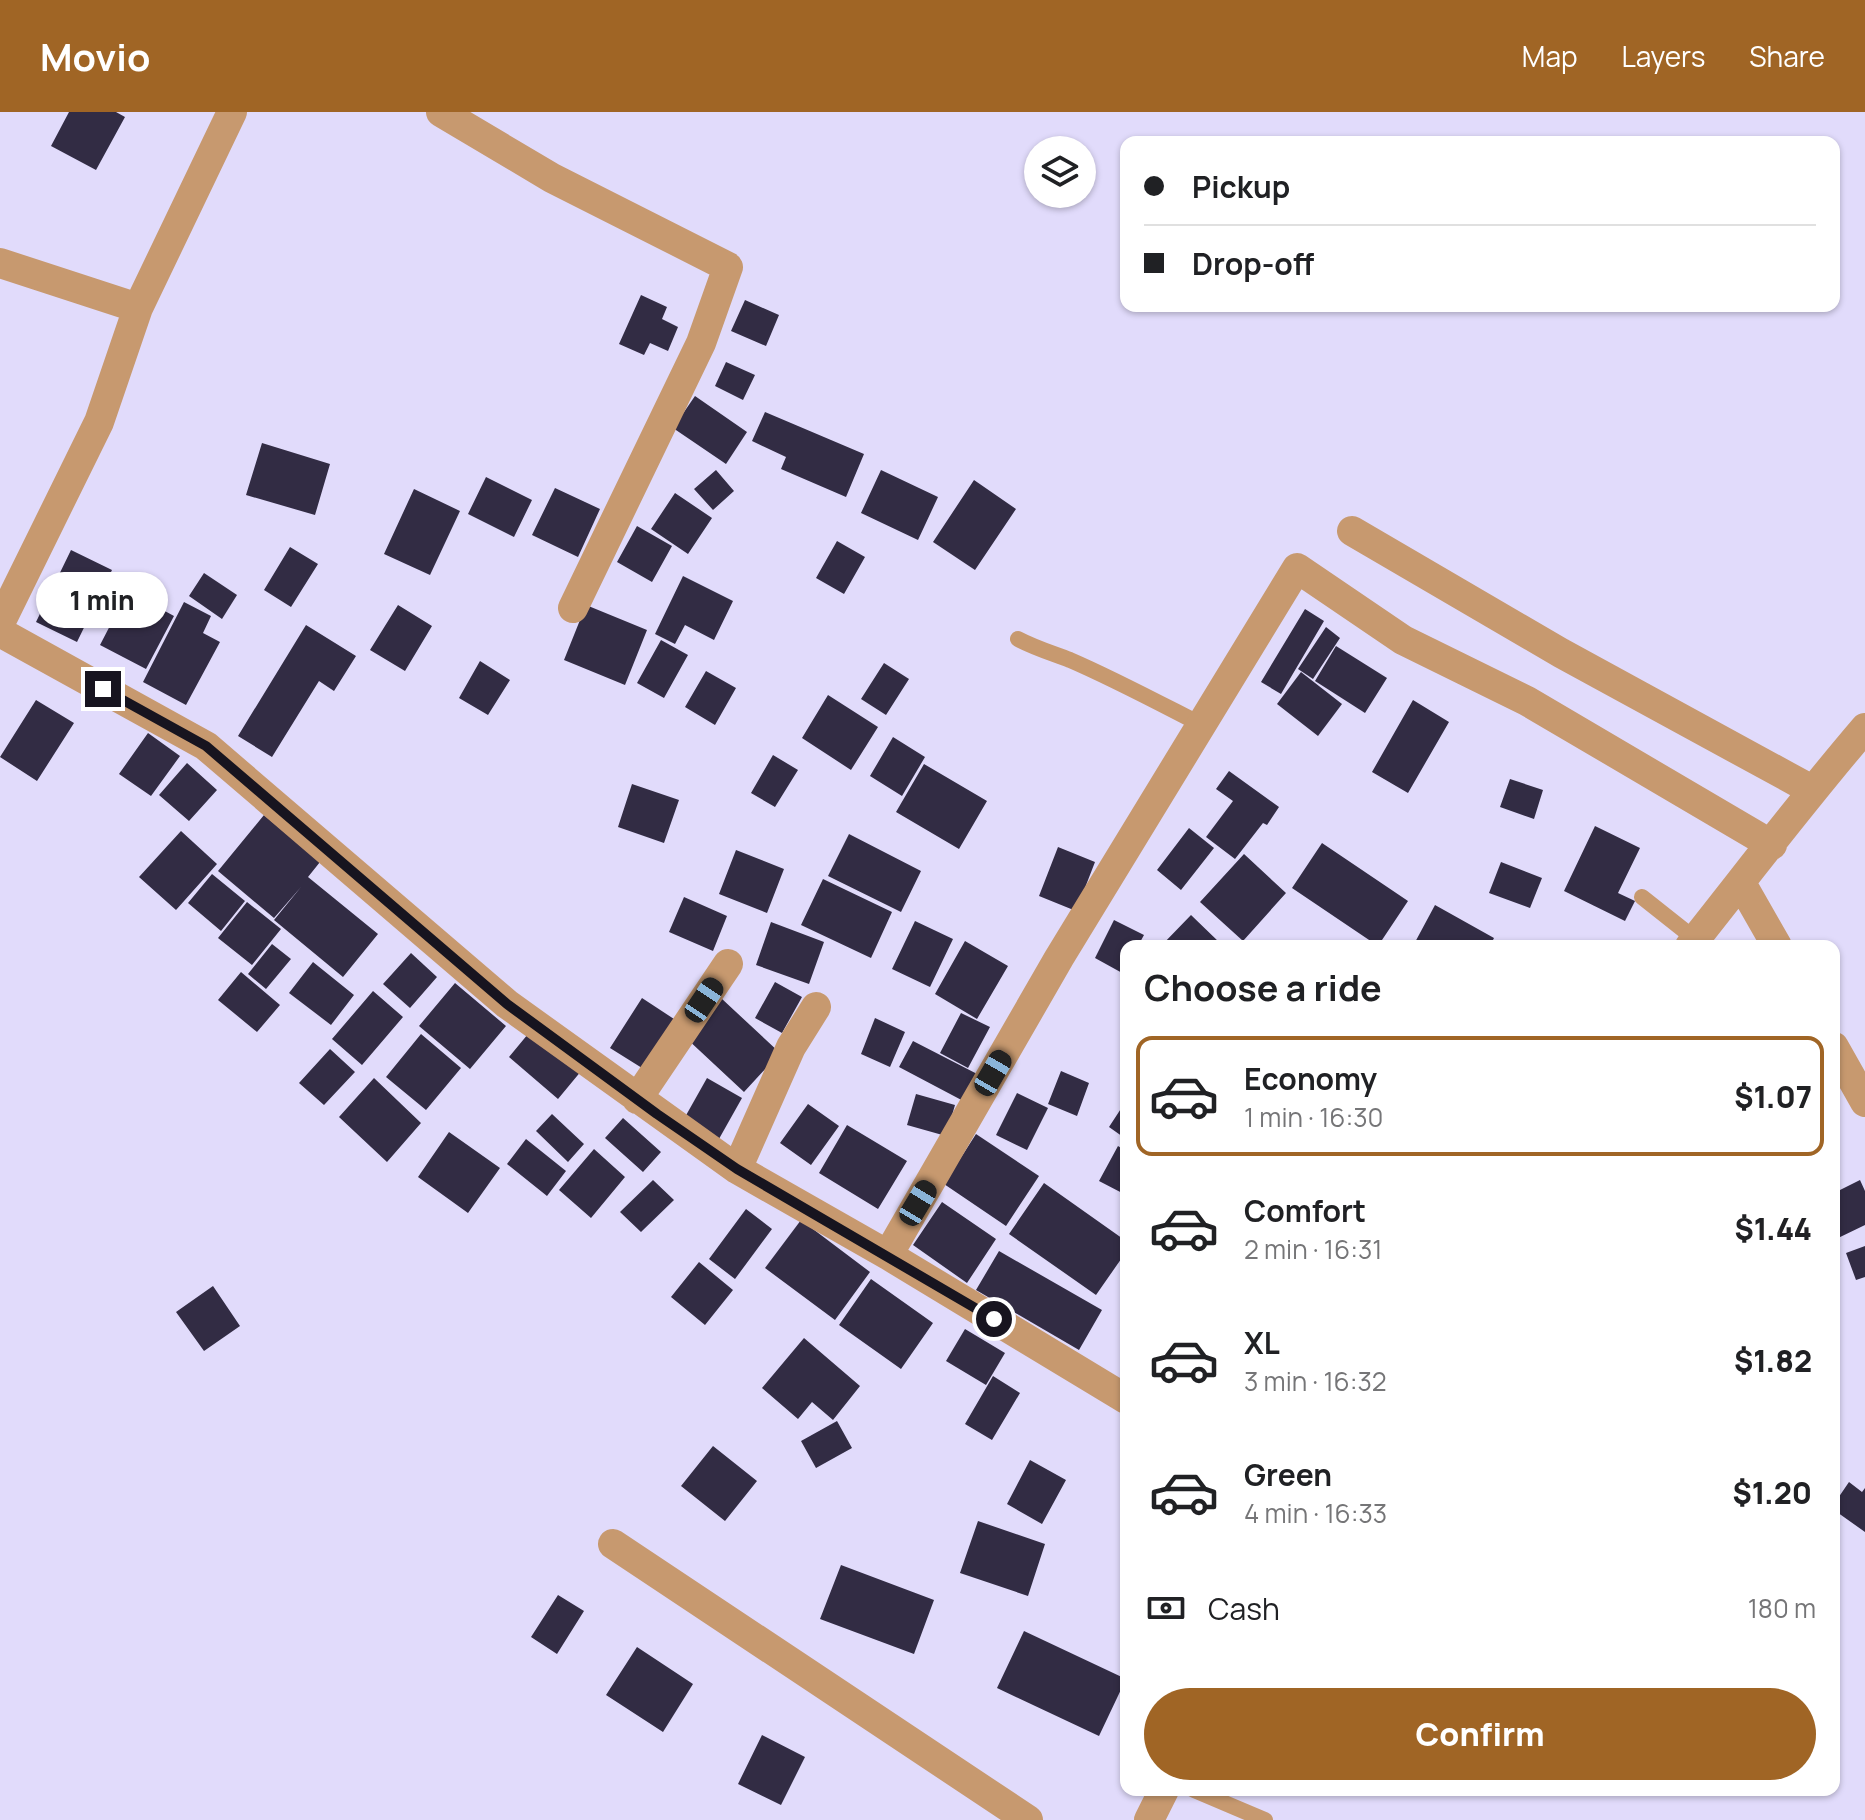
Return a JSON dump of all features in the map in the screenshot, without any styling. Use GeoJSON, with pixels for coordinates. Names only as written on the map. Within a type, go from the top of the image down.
{"type":"FeatureCollection","features":[{"type":"Feature","properties":{"kind":"street"},"geometry":{"type":"LineString","coordinates":[[0,623],[99,422],[138,308],[232,112]]}},
{"type":"Feature","properties":{"kind":"street"},"geometry":{"type":"LineString","coordinates":[[441,112],[552,178],[728,267],[701,343],[573,608]]}},
{"type":"Feature","properties":{"kind":"street"},"geometry":{"type":"LineString","coordinates":[[0,263],[138,308]]}},
{"type":"Feature","properties":{"kind":"street"},"geometry":{"type":"LineString","coordinates":[[1352,531],[1561,653],[1812,790]]}},
{"type":"Feature","properties":{"kind":"street"},"geometry":{"type":"LineString","coordinates":[[888,1255],[1059,958],[1297,568],[1403,640],[1527,701],[1772,845]]}},
{"type":"Feature","properties":{"kind":"street"},"geometry":{"type":"LineString","coordinates":[[0,632],[206,746],[507,1004],[737,1169],[888,1255],[1120,1395]]}},
{"type":"Feature","properties":{"kind":"street"},"geometry":{"type":"LineString","coordinates":[[1695,940],[1812,790],[1865,728]]}},
{"type":"Feature","properties":{"kind":"street"},"geometry":{"type":"LineString","coordinates":[[1741,883],[1774,940]]}},
{"type":"Feature","properties":{"kind":"street"},"geometry":{"type":"LineString","coordinates":[[637,1099],[728,964]]}},
{"type":"Feature","properties":{"kind":"street"},"geometry":{"type":"LineString","coordinates":[[737,1169],[791,1047],[816,1007]]}},
{"type":"Feature","properties":{"kind":"street"},"geometry":{"type":"LineString","coordinates":[[1840,1058],[1865,1102]]}},
{"type":"Feature","properties":{"kind":"street"},"geometry":{"type":"LineString","coordinates":[[613,1544],[1028,1820]]}},
{"type":"Feature","properties":{"kind":"street"},"geometry":{"type":"LineString","coordinates":[[1149,1820],[1161,1796]]}},
{"type":"Feature","properties":{"kind":"lane"},"geometry":{"type":"LineString","coordinates":[[1018,639],[1114,680],[1200,724]]}},
{"type":"Feature","properties":{"kind":"lane"},"geometry":{"type":"LineString","coordinates":[[1642,897],[1690,940]]}},
{"type":"Feature","properties":{"kind":"lane"},"geometry":{"type":"LineString","coordinates":[[1208,1796],[1265,1820]]}},
{"type":"Feature","properties":{"kind":"building"},"geometry":{"type":"Polygon","coordinates":[[[69,112],[116,112],[125,117],[96,170],[51,146],[69,112]]]}},
{"type":"Feature","properties":{"kind":"building"},"geometry":{"type":"Polygon","coordinates":[[[641,295],[667,307],[662,319],[678,327],[668,351],[650,343],[644,355],[619,344],[641,295]]]}},
{"type":"Feature","properties":{"kind":"building"},"geometry":{"type":"Polygon","coordinates":[[[745,300],[779,315],[766,346],[731,331],[745,300]]]}},
{"type":"Feature","properties":{"kind":"building"},"geometry":{"type":"Polygon","coordinates":[[[726,362],[755,375],[743,400],[715,386],[726,362]]]}},
{"type":"Feature","properties":{"kind":"building"},"geometry":{"type":"Polygon","coordinates":[[[695,396],[747,432],[726,464],[673,428],[695,396]]]}},
{"type":"Feature","properties":{"kind":"building"},"geometry":{"type":"Polygon","coordinates":[[[765,412],[864,454],[846,497],[781,469],[786,457],[752,441],[765,412]]]}},
{"type":"Feature","properties":{"kind":"building"},"geometry":{"type":"Polygon","coordinates":[[[262,443],[330,464],[315,515],[246,495],[262,443]]]}},
{"type":"Feature","properties":{"kind":"building"},"geometry":{"type":"Polygon","coordinates":[[[716,470],[734,491],[713,510],[694,489],[716,470]]]}},
{"type":"Feature","properties":{"kind":"building"},"geometry":{"type":"Polygon","coordinates":[[[881,470],[938,497],[918,540],[861,513],[881,470]]]}},
{"type":"Feature","properties":{"kind":"building"},"geometry":{"type":"Polygon","coordinates":[[[486,477],[532,500],[514,537],[468,514],[486,477]]]}},
{"type":"Feature","properties":{"kind":"building"},"geometry":{"type":"Polygon","coordinates":[[[974,480],[1016,509],[975,570],[933,542],[974,480]]]}},
{"type":"Feature","properties":{"kind":"building"},"geometry":{"type":"Polygon","coordinates":[[[555,488],[600,509],[578,557],[532,535],[555,488]]]}},
{"type":"Feature","properties":{"kind":"building"},"geometry":{"type":"Polygon","coordinates":[[[414,489],[460,511],[430,575],[384,554],[414,489]]]}},
{"type":"Feature","properties":{"kind":"building"},"geometry":{"type":"Polygon","coordinates":[[[675,493],[712,518],[688,554],[651,529],[675,493]]]}},
{"type":"Feature","properties":{"kind":"building"},"geometry":{"type":"Polygon","coordinates":[[[637,526],[672,546],[652,582],[617,562],[637,526]]]}},
{"type":"Feature","properties":{"kind":"building"},"geometry":{"type":"Polygon","coordinates":[[[837,541],[865,557],[844,594],[816,578],[837,541]]]}},
{"type":"Feature","properties":{"kind":"building"},"geometry":{"type":"Polygon","coordinates":[[[290,547],[318,564],[291,607],[264,590],[290,547]]]}},
{"type":"Feature","properties":{"kind":"building"},"geometry":{"type":"Polygon","coordinates":[[[71,550],[112,570],[77,642],[36,622],[71,550]]]}},
{"type":"Feature","properties":{"kind":"building"},"geometry":{"type":"Polygon","coordinates":[[[204,573],[237,595],[222,619],[189,596],[204,573]]]}},
{"type":"Feature","properties":{"kind":"building"},"geometry":{"type":"Polygon","coordinates":[[[683,576],[733,601],[714,640],[685,625],[675,644],[655,634],[683,576]]]}},
{"type":"Feature","properties":{"kind":"building"},"geometry":{"type":"Polygon","coordinates":[[[128,591],[174,616],[146,669],[100,645],[128,591]]]}},
{"type":"Feature","properties":{"kind":"building"},"geometry":{"type":"Polygon","coordinates":[[[184,602],[211,616],[203,633],[220,642],[186,705],[143,682],[184,602]]]}},
{"type":"Feature","properties":{"kind":"building"},"geometry":{"type":"Polygon","coordinates":[[[398,605],[432,626],[405,671],[370,650],[398,605]]]}},
{"type":"Feature","properties":{"kind":"building"},"geometry":{"type":"Polygon","coordinates":[[[586,605],[647,630],[625,685],[564,660],[586,605]]]}},
{"type":"Feature","properties":{"kind":"building"},"geometry":{"type":"Polygon","coordinates":[[[1305,609],[1324,621],[1281,694],[1261,682],[1305,609]]]}},
{"type":"Feature","properties":{"kind":"building"},"geometry":{"type":"Polygon","coordinates":[[[306,625],[356,656],[334,691],[319,681],[272,757],[238,736],[306,625]]]}},
{"type":"Feature","properties":{"kind":"building"},"geometry":{"type":"Polygon","coordinates":[[[1326,627],[1340,638],[1313,679],[1298,669],[1326,627]]]}},
{"type":"Feature","properties":{"kind":"building"},"geometry":{"type":"Polygon","coordinates":[[[661,640],[688,655],[664,698],[637,683],[661,640]]]}},
{"type":"Feature","properties":{"kind":"building"},"geometry":{"type":"Polygon","coordinates":[[[1336,646],[1387,678],[1365,713],[1315,681],[1336,646]]]}},
{"type":"Feature","properties":{"kind":"building"},"geometry":{"type":"Polygon","coordinates":[[[480,661],[510,680],[488,715],[459,698],[480,661]]]}},
{"type":"Feature","properties":{"kind":"building"},"geometry":{"type":"Polygon","coordinates":[[[884,663],[909,679],[886,715],[861,699],[884,663]]]}},
{"type":"Feature","properties":{"kind":"building"},"geometry":{"type":"Polygon","coordinates":[[[706,671],[736,688],[715,725],[685,707],[706,671]]]}},
{"type":"Feature","properties":{"kind":"building"},"geometry":{"type":"Polygon","coordinates":[[[1301,672],[1342,704],[1318,736],[1277,704],[1301,672]]]}},
{"type":"Feature","properties":{"kind":"building"},"geometry":{"type":"Polygon","coordinates":[[[828,695],[878,727],[851,770],[802,738],[828,695]]]}},
{"type":"Feature","properties":{"kind":"building"},"geometry":{"type":"Polygon","coordinates":[[[36,700],[74,723],[37,781],[0,757],[36,700]]]}},
{"type":"Feature","properties":{"kind":"building"},"geometry":{"type":"Polygon","coordinates":[[[1413,700],[1449,722],[1408,793],[1372,772],[1413,700]]]}},
{"type":"Feature","properties":{"kind":"building"},"geometry":{"type":"Polygon","coordinates":[[[148,733],[180,756],[151,796],[119,774],[148,733]]]}},
{"type":"Feature","properties":{"kind":"building"},"geometry":{"type":"Polygon","coordinates":[[[893,737],[925,757],[902,796],[870,776],[893,737]]]}},
{"type":"Feature","properties":{"kind":"building"},"geometry":{"type":"Polygon","coordinates":[[[773,755],[798,770],[775,807],[751,793],[773,755]]]}},
{"type":"Feature","properties":{"kind":"building"},"geometry":{"type":"Polygon","coordinates":[[[187,763],[217,790],[189,821],[159,795],[187,763]]]}},
{"type":"Feature","properties":{"kind":"building"},"geometry":{"type":"Polygon","coordinates":[[[924,764],[987,801],[959,849],[896,812],[924,764]]]}},
{"type":"Feature","properties":{"kind":"building"},"geometry":{"type":"Polygon","coordinates":[[[1229,771],[1279,807],[1267,825],[1263,823],[1235,859],[1206,837],[1233,801],[1216,789],[1229,771]]]}},
{"type":"Feature","properties":{"kind":"building"},"geometry":{"type":"Polygon","coordinates":[[[1510,779],[1543,790],[1534,819],[1500,807],[1510,779]]]}},
{"type":"Feature","properties":{"kind":"building"},"geometry":{"type":"Polygon","coordinates":[[[632,784],[679,800],[664,843],[618,827],[632,784]]]}},
{"type":"Feature","properties":{"kind":"building"},"geometry":{"type":"Polygon","coordinates":[[[264,815],[320,862],[308,877],[378,934],[343,977],[274,920],[301,887],[274,918],[218,871],[264,815]]]}},
{"type":"Feature","properties":{"kind":"building"},"geometry":{"type":"Polygon","coordinates":[[[1595,826],[1640,848],[1618,893],[1635,901],[1625,921],[1564,891],[1595,826]]]}},
{"type":"Feature","properties":{"kind":"building"},"geometry":{"type":"Polygon","coordinates":[[[1189,828],[1214,848],[1181,890],[1157,870],[1189,828]]]}},
{"type":"Feature","properties":{"kind":"building"},"geometry":{"type":"Polygon","coordinates":[[[181,831],[217,864],[176,910],[139,877],[181,831]]]}},
{"type":"Feature","properties":{"kind":"building"},"geometry":{"type":"Polygon","coordinates":[[[849,834],[921,871],[901,912],[828,876],[849,834]]]}},
{"type":"Feature","properties":{"kind":"building"},"geometry":{"type":"Polygon","coordinates":[[[1322,843],[1408,901],[1382,940],[1369,940],[1292,888],[1322,843]]]}},
{"type":"Feature","properties":{"kind":"building"},"geometry":{"type":"Polygon","coordinates":[[[1058,847],[1095,862],[1076,911],[1039,896],[1058,847]]]}},
{"type":"Feature","properties":{"kind":"building"},"geometry":{"type":"Polygon","coordinates":[[[736,850],[784,869],[767,913],[719,894],[736,850]]]}},
{"type":"Feature","properties":{"kind":"building"},"geometry":{"type":"Polygon","coordinates":[[[1244,854],[1286,893],[1244,940],[1200,902],[1244,854]]]}},
{"type":"Feature","properties":{"kind":"building"},"geometry":{"type":"Polygon","coordinates":[[[1501,862],[1542,878],[1530,908],[1489,893],[1501,862]]]}},
{"type":"Feature","properties":{"kind":"building"},"geometry":{"type":"Polygon","coordinates":[[[212,874],[245,901],[221,931],[188,903],[212,874]]]}},
{"type":"Feature","properties":{"kind":"building"},"geometry":{"type":"Polygon","coordinates":[[[823,879],[892,912],[871,958],[801,925],[823,879]]]}},
{"type":"Feature","properties":{"kind":"building"},"geometry":{"type":"Polygon","coordinates":[[[684,897],[727,916],[713,951],[669,932],[684,897]]]}},
{"type":"Feature","properties":{"kind":"building"},"geometry":{"type":"Polygon","coordinates":[[[247,902],[281,929],[252,965],[218,938],[247,902]]]}},
{"type":"Feature","properties":{"kind":"building"},"geometry":{"type":"Polygon","coordinates":[[[1435,905],[1494,938],[1493,940],[1416,940],[1435,905]]]}},
{"type":"Feature","properties":{"kind":"building"},"geometry":{"type":"Polygon","coordinates":[[[1191,915],[1217,940],[1167,940],[1191,915]]]}},
{"type":"Feature","properties":{"kind":"building"},"geometry":{"type":"Polygon","coordinates":[[[1114,920],[1144,935],[1141,940],[1120,940],[1120,972],[1095,958],[1114,920]]]}},
{"type":"Feature","properties":{"kind":"building"},"geometry":{"type":"Polygon","coordinates":[[[915,921],[953,939],[930,987],[892,969],[915,921]]]}},
{"type":"Feature","properties":{"kind":"building"},"geometry":{"type":"Polygon","coordinates":[[[771,922],[824,942],[809,984],[756,965],[771,922]]]}},
{"type":"Feature","properties":{"kind":"building"},"geometry":{"type":"Polygon","coordinates":[[[965,941],[1008,966],[977,1019],[935,994],[965,941]]]}},
{"type":"Feature","properties":{"kind":"building"},"geometry":{"type":"Polygon","coordinates":[[[272,944],[291,959],[266,989],[248,974],[272,944]]]}},
{"type":"Feature","properties":{"kind":"building"},"geometry":{"type":"Polygon","coordinates":[[[411,953],[437,977],[410,1008],[383,984],[411,953]]]}},
{"type":"Feature","properties":{"kind":"building"},"geometry":{"type":"Polygon","coordinates":[[[313,962],[354,995],[331,1025],[289,993],[313,962]]]}},
{"type":"Feature","properties":{"kind":"building"},"geometry":{"type":"Polygon","coordinates":[[[241,972],[280,1005],[257,1032],[218,1000],[241,972]]]}},
{"type":"Feature","properties":{"kind":"building"},"geometry":{"type":"Polygon","coordinates":[[[775,982],[802,997],[782,1033],[755,1018],[775,982]]]}},
{"type":"Feature","properties":{"kind":"building"},"geometry":{"type":"Polygon","coordinates":[[[455,983],[506,1026],[470,1069],[419,1026],[455,983]]]}},
{"type":"Feature","properties":{"kind":"building"},"geometry":{"type":"Polygon","coordinates":[[[373,991],[403,1017],[362,1065],[332,1039],[373,991]]]}},
{"type":"Feature","properties":{"kind":"building"},"geometry":{"type":"Polygon","coordinates":[[[642,998],[674,1019],[642,1068],[610,1048],[642,998]]]}},
{"type":"Feature","properties":{"kind":"building"},"geometry":{"type":"Polygon","coordinates":[[[721,998],[780,1053],[744,1092],[685,1037],[721,998]]]}},
{"type":"Feature","properties":{"kind":"building"},"geometry":{"type":"Polygon","coordinates":[[[961,1013],[990,1027],[968,1068],[940,1053],[961,1013]]]}},
{"type":"Feature","properties":{"kind":"building"},"geometry":{"type":"Polygon","coordinates":[[[875,1018],[905,1032],[890,1067],[861,1054],[875,1018]]]}},
{"type":"Feature","properties":{"kind":"building"},"geometry":{"type":"Polygon","coordinates":[[[533,1028],[582,1070],[558,1099],[509,1057],[533,1028]]]}},
{"type":"Feature","properties":{"kind":"building"},"geometry":{"type":"Polygon","coordinates":[[[421,1034],[461,1068],[426,1110],[386,1077],[421,1034]]]}},
{"type":"Feature","properties":{"kind":"building"},"geometry":{"type":"Polygon","coordinates":[[[913,1041],[983,1077],[969,1104],[899,1067],[913,1041]]]}},
{"type":"Feature","properties":{"kind":"building"},"geometry":{"type":"Polygon","coordinates":[[[330,1049],[355,1072],[324,1105],[299,1083],[330,1049]]]}},
{"type":"Feature","properties":{"kind":"building"},"geometry":{"type":"Polygon","coordinates":[[[1061,1071],[1089,1083],[1077,1116],[1048,1104],[1061,1071]]]}},
{"type":"Feature","properties":{"kind":"building"},"geometry":{"type":"Polygon","coordinates":[[[374,1078],[421,1123],[387,1162],[339,1117],[374,1078]]]}},
{"type":"Feature","properties":{"kind":"building"},"geometry":{"type":"Polygon","coordinates":[[[707,1078],[742,1098],[715,1146],[680,1126],[707,1078]]]}},
{"type":"Feature","properties":{"kind":"building"},"geometry":{"type":"Polygon","coordinates":[[[1017,1093],[1048,1108],[1027,1150],[996,1135],[1017,1093]]]}},
{"type":"Feature","properties":{"kind":"building"},"geometry":{"type":"Polygon","coordinates":[[[916,1094],[955,1105],[946,1136],[907,1125],[916,1094]]]}},
{"type":"Feature","properties":{"kind":"building"},"geometry":{"type":"Polygon","coordinates":[[[808,1104],[839,1126],[811,1165],[780,1143],[808,1104]]]}},
{"type":"Feature","properties":{"kind":"building"},"geometry":{"type":"Polygon","coordinates":[[[1120,1110],[1120,1135],[1109,1127],[1120,1110]]]}},
{"type":"Feature","properties":{"kind":"building"},"geometry":{"type":"Polygon","coordinates":[[[552,1114],[584,1144],[568,1162],[536,1131],[552,1114]]]}},
{"type":"Feature","properties":{"kind":"building"},"geometry":{"type":"Polygon","coordinates":[[[623,1118],[661,1152],[643,1172],[605,1138],[623,1118]]]}},
{"type":"Feature","properties":{"kind":"building"},"geometry":{"type":"Polygon","coordinates":[[[847,1125],[907,1161],[878,1209],[819,1173],[847,1125]]]}},
{"type":"Feature","properties":{"kind":"building"},"geometry":{"type":"Polygon","coordinates":[[[449,1132],[500,1168],[468,1213],[418,1177],[449,1132]]]}},
{"type":"Feature","properties":{"kind":"building"},"geometry":{"type":"Polygon","coordinates":[[[976,1134],[1039,1176],[1006,1226],[944,1184],[976,1134]]]}},
{"type":"Feature","properties":{"kind":"building"},"geometry":{"type":"Polygon","coordinates":[[[526,1139],[566,1171],[547,1196],[507,1164],[526,1139]]]}},
{"type":"Feature","properties":{"kind":"building"},"geometry":{"type":"Polygon","coordinates":[[[1118,1146],[1120,1192],[1099,1181],[1118,1146]]]}},
{"type":"Feature","properties":{"kind":"building"},"geometry":{"type":"Polygon","coordinates":[[[594,1149],[625,1177],[591,1218],[559,1190],[594,1149]]]}},
{"type":"Feature","properties":{"kind":"building"},"geometry":{"type":"Polygon","coordinates":[[[653,1180],[674,1200],[641,1232],[620,1212],[653,1180]]]}},
{"type":"Feature","properties":{"kind":"building"},"geometry":{"type":"Polygon","coordinates":[[[1860,1180],[1865,1191],[1865,1225],[1840,1237],[1840,1190],[1860,1180]]]}},
{"type":"Feature","properties":{"kind":"building"},"geometry":{"type":"Polygon","coordinates":[[[1044,1183],[1120,1237],[1120,1261],[1096,1295],[1009,1234],[1044,1183]]]}},
{"type":"Feature","properties":{"kind":"building"},"geometry":{"type":"Polygon","coordinates":[[[942,1202],[996,1239],[967,1283],[913,1245],[942,1202]]]}},
{"type":"Feature","properties":{"kind":"building"},"geometry":{"type":"Polygon","coordinates":[[[746,1209],[772,1229],[735,1279],[709,1259],[746,1209]]]}},
{"type":"Feature","properties":{"kind":"building"},"geometry":{"type":"Polygon","coordinates":[[[801,1220],[870,1272],[835,1320],[765,1268],[801,1220]]]}},
{"type":"Feature","properties":{"kind":"building"},"geometry":{"type":"Polygon","coordinates":[[[1865,1246],[1865,1277],[1856,1280],[1846,1253],[1865,1246]]]}},
{"type":"Feature","properties":{"kind":"building"},"geometry":{"type":"Polygon","coordinates":[[[999,1251],[1102,1310],[1079,1350],[976,1290],[999,1251]]]}},
{"type":"Feature","properties":{"kind":"building"},"geometry":{"type":"Polygon","coordinates":[[[699,1262],[733,1290],[705,1325],[671,1297],[699,1262]]]}},
{"type":"Feature","properties":{"kind":"building"},"geometry":{"type":"Polygon","coordinates":[[[871,1279],[933,1323],[901,1369],[839,1325],[871,1279]]]}},
{"type":"Feature","properties":{"kind":"building"},"geometry":{"type":"Polygon","coordinates":[[[213,1286],[240,1326],[204,1351],[176,1312],[213,1286]]]}},
{"type":"Feature","properties":{"kind":"building"},"geometry":{"type":"Polygon","coordinates":[[[965,1329],[1005,1353],[986,1385],[946,1361],[965,1329]]]}},
{"type":"Feature","properties":{"kind":"building"},"geometry":{"type":"Polygon","coordinates":[[[804,1338],[860,1386],[833,1420],[812,1402],[798,1419],[762,1388],[804,1338]]]}},
{"type":"Feature","properties":{"kind":"building"},"geometry":{"type":"Polygon","coordinates":[[[993,1376],[1020,1393],[992,1440],[965,1424],[993,1376]]]}},
{"type":"Feature","properties":{"kind":"building"},"geometry":{"type":"Polygon","coordinates":[[[837,1421],[852,1448],[816,1468],[801,1441],[837,1421]]]}},
{"type":"Feature","properties":{"kind":"building"},"geometry":{"type":"Polygon","coordinates":[[[713,1446],[757,1481],[725,1521],[681,1486],[713,1446]]]}},
{"type":"Feature","properties":{"kind":"building"},"geometry":{"type":"Polygon","coordinates":[[[1030,1460],[1066,1480],[1042,1524],[1007,1504],[1030,1460]]]}},
{"type":"Feature","properties":{"kind":"building"},"geometry":{"type":"Polygon","coordinates":[[[1849,1482],[1862,1492],[1865,1488],[1865,1532],[1840,1514],[1840,1495],[1849,1482]]]}},
{"type":"Feature","properties":{"kind":"building"},"geometry":{"type":"Polygon","coordinates":[[[978,1521],[1045,1544],[1028,1596],[960,1573],[978,1521]]]}},
{"type":"Feature","properties":{"kind":"building"},"geometry":{"type":"Polygon","coordinates":[[[841,1565],[934,1600],[914,1654],[820,1619],[841,1565]]]}},
{"type":"Feature","properties":{"kind":"building"},"geometry":{"type":"Polygon","coordinates":[[[558,1595],[584,1611],[557,1654],[531,1637],[558,1595]]]}},
{"type":"Feature","properties":{"kind":"building"},"geometry":{"type":"Polygon","coordinates":[[[1024,1631],[1120,1676],[1120,1692],[1099,1736],[997,1688],[1024,1631]]]}},
{"type":"Feature","properties":{"kind":"building"},"geometry":{"type":"Polygon","coordinates":[[[637,1647],[693,1684],[663,1732],[606,1695],[637,1647]]]}},
{"type":"Feature","properties":{"kind":"building"},"geometry":{"type":"Polygon","coordinates":[[[762,1735],[805,1757],[781,1805],[738,1784],[762,1735]]]}},
{"type":"Feature","properties":{"kind":"route"},"geometry":{"type":"LineString","coordinates":[[103,689],[206,746],[507,1004],[657,1114],[737,1169],[994,1319]]}}]}
